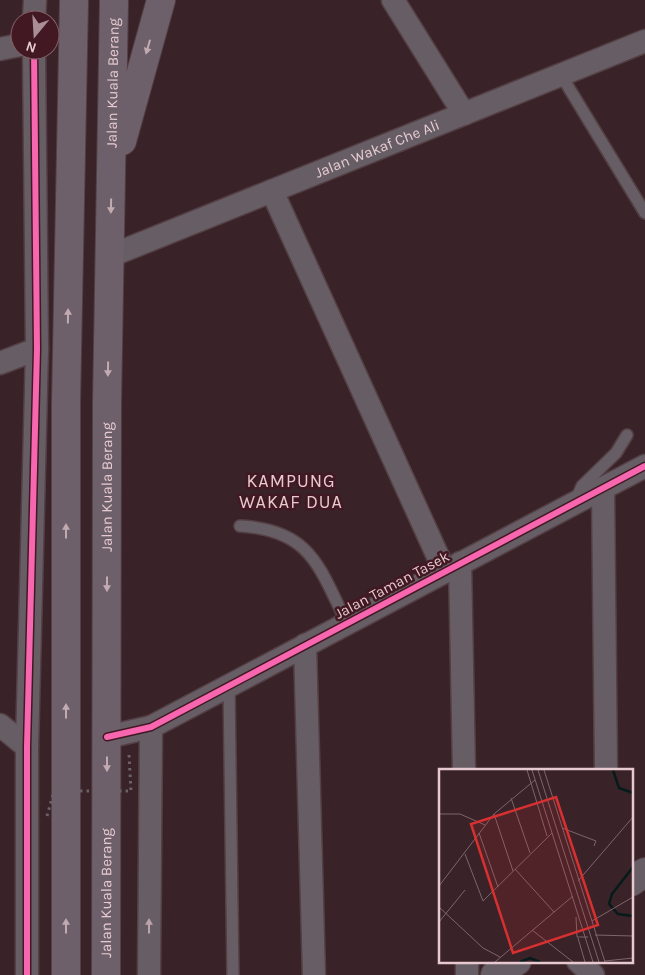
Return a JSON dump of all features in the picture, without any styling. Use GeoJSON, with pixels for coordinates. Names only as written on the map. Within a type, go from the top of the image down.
{"type":"FeatureCollection","features":[{"type":"Feature","properties":{"kind":"highway"},"geometry":{"type":"LineString","coordinates":[[66,975],[66,404],[74,0]]}},
{"type":"Feature","properties":{"kind":"highway","name":"Jalan Kuala Berang"},"geometry":{"type":"LineString","coordinates":[[106,975],[107,404],[114,0]]}},
{"type":"Feature","properties":{"kind":"highway"},"geometry":{"type":"LineString","coordinates":[[111,179],[161,0]]}},
{"type":"Feature","properties":{"kind":"street"},"geometry":{"type":"LineString","coordinates":[[394,0],[464,114]]}},
{"type":"Feature","properties":{"kind":"street","name":"Jalan Wakaf Che Ali"},"geometry":{"type":"LineString","coordinates":[[110,256],[645,41]]}},
{"type":"Feature","properties":{"kind":"street"},"geometry":{"type":"LineString","coordinates":[[27,975],[27,747],[37,349],[34,60]]}},
{"type":"Feature","properties":{"kind":"street"},"geometry":{"type":"LineString","coordinates":[[272,191],[453,568],[464,769]]}},
{"type":"Feature","properties":{"kind":"street"},"geometry":{"type":"LineString","coordinates":[[0,363],[37,349]]}},
{"type":"Feature","properties":{"kind":"street","name":"Jalan Taman Tasek"},"geometry":{"type":"LineString","coordinates":[[106,737],[151,727],[645,466]]}},
{"type":"Feature","properties":{"kind":"street"},"geometry":{"type":"LineString","coordinates":[[603,488],[606,769]]}},
{"type":"Feature","properties":{"kind":"street"},"geometry":{"type":"LineString","coordinates":[[305,645],[314,975]]}},
{"type":"Feature","properties":{"kind":"street"},"geometry":{"type":"LineString","coordinates":[[0,725],[27,747]]}},
{"type":"Feature","properties":{"kind":"street"},"geometry":{"type":"LineString","coordinates":[[149,975],[151,727]]}},
{"type":"Feature","properties":{"kind":"street"},"geometry":{"type":"LineString","coordinates":[[632,881],[645,872]]}},
{"type":"Feature","properties":{"kind":"street"},"geometry":{"type":"LineString","coordinates":[[467,962],[467,975]]}},
{"type":"Feature","properties":{"kind":"street"},"geometry":{"type":"LineString","coordinates":[[495,975],[515,962]]}},
{"type":"Feature","properties":{"kind":"street"},"geometry":{"type":"LineString","coordinates":[[579,962],[592,975]]}},
{"type":"Feature","properties":{"kind":"lane"},"geometry":{"type":"LineString","coordinates":[[561,75],[645,213]]}},
{"type":"Feature","properties":{"kind":"lane"},"geometry":{"type":"LineString","coordinates":[[580,500],[579,493],[582,486],[616,454],[628,435]]}},
{"type":"Feature","properties":{"kind":"lane"},"geometry":{"type":"LineString","coordinates":[[240,526],[258,527],[274,532],[306,548],[315,560],[347,623]]}},
{"type":"Feature","properties":{"kind":"lane"},"geometry":{"type":"LineString","coordinates":[[229,686],[233,975]]}},
{"type":"Feature","properties":{"kind":"path"},"geometry":{"type":"LineString","coordinates":[[47,816],[54,791],[131,791],[129,755]]}},
{"type":"Feature","properties":{"kind":"cycle path"},"geometry":{"type":"LineString","coordinates":[[27,975],[27,747],[37,349],[34,60]]}},
{"type":"Feature","properties":{"kind":"cycle path"},"geometry":{"type":"LineString","coordinates":[[107,737],[151,727],[645,466]]}},
{"type":"Feature","properties":{"kind":"district","name":"KAMPUNG WAKAF DUA"},"geometry":{"type":"Point","coordinates":[291,491]}}]}
